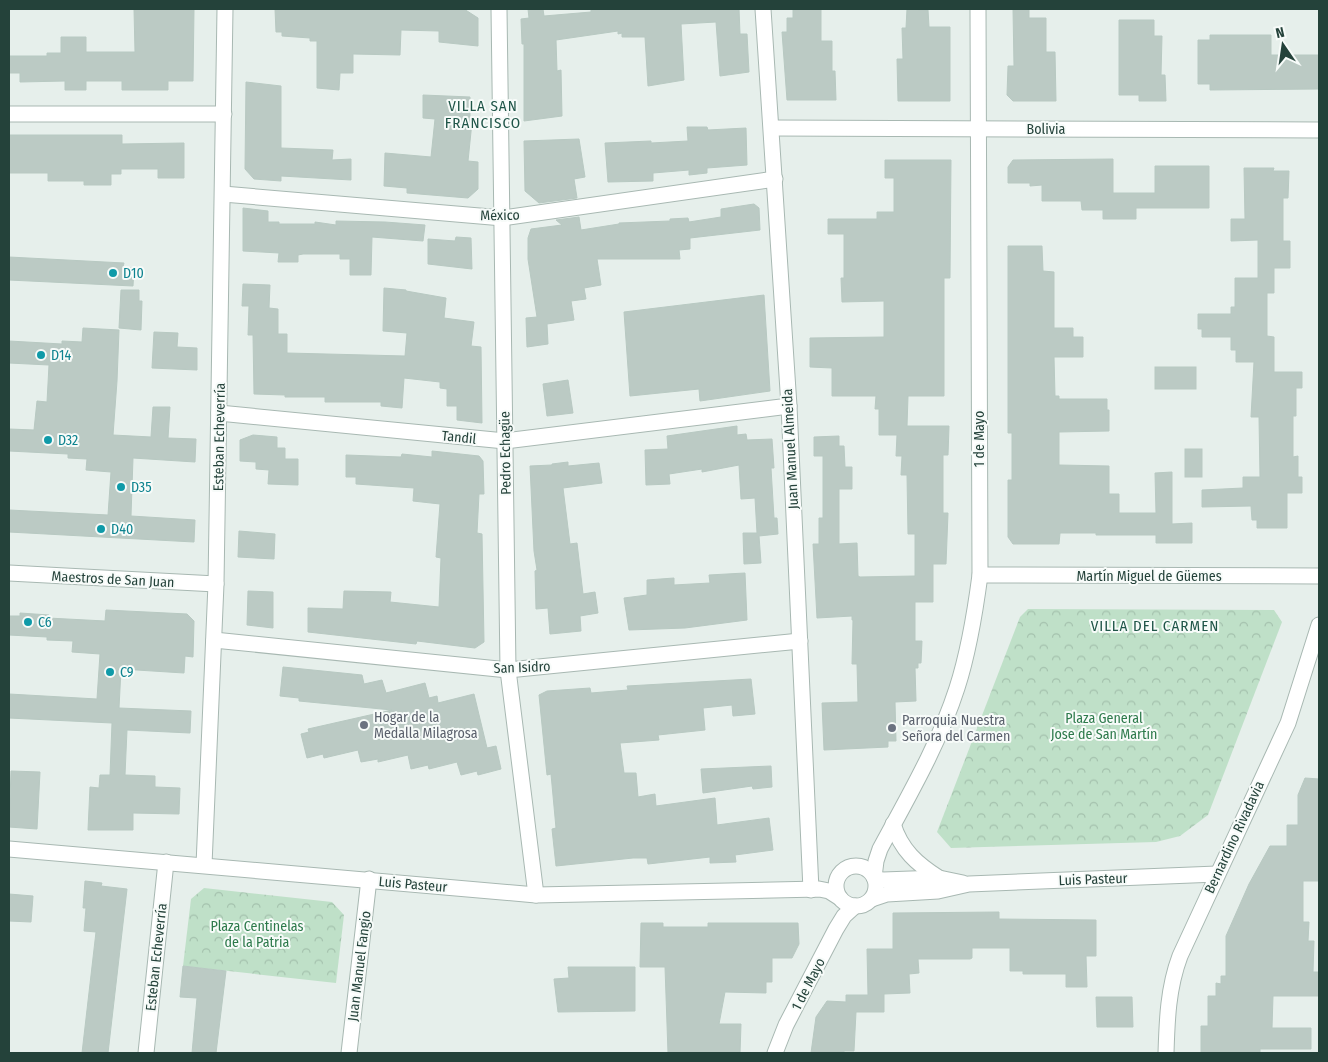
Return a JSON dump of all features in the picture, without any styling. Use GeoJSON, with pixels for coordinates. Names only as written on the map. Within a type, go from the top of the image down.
{"type":"FeatureCollection","features":[{"type":"Feature","properties":{"kind":"street","name":"Esteban Echeverría"},"geometry":{"type":"LineString","coordinates":[[204,865],[216,584],[225,9]]}},
{"type":"Feature","properties":{"kind":"street","name":"Pedro Echagüe"},"geometry":{"type":"LineString","coordinates":[[499,9],[508,670],[536,895]]}},
{"type":"Feature","properties":{"kind":"street","name":"Juan Manuel Almeida"},"geometry":{"type":"LineString","coordinates":[[764,9],[815,890]]}},
{"type":"Feature","properties":{"kind":"street","name":"1 de Mayo"},"geometry":{"type":"LineString","coordinates":[[875,878],[876,861],[880,849],[940,730],[957,688],[970,639],[980,575],[978,9]]}},
{"type":"Feature","properties":{"kind":"street"},"geometry":{"type":"LineString","coordinates":[[9,114],[224,114]]}},
{"type":"Feature","properties":{"kind":"street","name":"Bolivia"},"geometry":{"type":"LineString","coordinates":[[772,128],[1319,130]]}},
{"type":"Feature","properties":{"kind":"street","name":"México"},"geometry":{"type":"LineString","coordinates":[[222,194],[502,218],[775,179]]}},
{"type":"Feature","properties":{"kind":"street","name":"Tandil"},"geometry":{"type":"LineString","coordinates":[[219,414],[505,442],[788,406]]}},
{"type":"Feature","properties":{"kind":"street","name":"Maestros de San Juan"},"geometry":{"type":"LineString","coordinates":[[9,573],[216,584]]}},
{"type":"Feature","properties":{"kind":"street","name":"Martín Miguel de Güemes"},"geometry":{"type":"LineString","coordinates":[[980,575],[1319,576]]}},
{"type":"Feature","properties":{"kind":"street","name":"Bernardino Rivadavia"},"geometry":{"type":"LineString","coordinates":[[1166,1053],[1172,976],[1217,874],[1288,723],[1319,625]]}},
{"type":"Feature","properties":{"kind":"street","name":"San Isidro"},"geometry":{"type":"LineString","coordinates":[[214,640],[508,670],[800,641]]}},
{"type":"Feature","properties":{"kind":"street","name":"Luis Pasteur"},"geometry":{"type":"LineString","coordinates":[[893,824],[896,835],[905,850],[921,866],[938,878]]}},
{"type":"Feature","properties":{"kind":"street","name":"Luis Pasteur"},"geometry":{"type":"LineString","coordinates":[[9,849],[536,895],[830,891],[846,905]]}},
{"type":"Feature","properties":{"kind":"street","name":"1 de Mayo"},"geometry":{"type":"LineString","coordinates":[[857,866],[880,849]]}},
{"type":"Feature","properties":{"kind":"street","name":"Esteban Echeverría"},"geometry":{"type":"LineString","coordinates":[[146,1053],[166,862]]}},
{"type":"Feature","properties":{"kind":"street"},"geometry":{"type":"LineString","coordinates":[[857,866],[864,868],[875,878],[876,892],[872,899],[864,904],[846,905],[837,890],[837,881],[841,873],[848,868],[857,866]]}},
{"type":"Feature","properties":{"kind":"street","name":"Luis Pasteur"},"geometry":{"type":"LineString","coordinates":[[872,899],[887,894],[938,891],[969,884],[1217,874]]}},
{"type":"Feature","properties":{"kind":"street","name":"Luis Pasteur"},"geometry":{"type":"LineString","coordinates":[[875,878],[883,880],[938,878],[969,884]]}},
{"type":"Feature","properties":{"kind":"street","name":"Juan Manuel Fangio"},"geometry":{"type":"LineString","coordinates":[[349,1053],[369,880]]}},
{"type":"Feature","properties":{"kind":"street","name":"Luis Pasteur"},"geometry":{"type":"LineString","coordinates":[[815,890],[837,881]]}},
{"type":"Feature","properties":{"kind":"street","name":"1 de Mayo"},"geometry":{"type":"LineString","coordinates":[[775,1053],[846,905]]}},
{"type":"Feature","properties":{"kind":"green space","name":"Plaza General Jose de San Martín"},"geometry":{"type":"Polygon","coordinates":[[[1028,609],[1274,610],[1282,622],[1208,815],[1180,836],[1156,842],[951,848],[937,832],[1020,617],[1028,609]]]}},
{"type":"Feature","properties":{"kind":"green space","name":"Plaza Centinelas de la Patria"},"geometry":{"type":"Polygon","coordinates":[[[204,888],[332,902],[344,915],[336,983],[183,966],[191,899],[204,888]]]}},
{"type":"Feature","properties":{"kind":"building"},"geometry":{"type":"Polygon","coordinates":[[[134,9],[194,9],[193,81],[168,81],[168,90],[122,90],[122,81],[86,81],[86,90],[65,90],[65,81],[20,82],[20,73],[9,73],[9,56],[47,56],[47,53],[61,53],[61,37],[86,37],[86,52],[135,52],[134,9]]]}},
{"type":"Feature","properties":{"kind":"building"},"geometry":{"type":"Polygon","coordinates":[[[275,9],[464,9],[478,18],[478,46],[439,42],[439,31],[401,30],[400,55],[353,54],[353,73],[340,73],[339,90],[317,88],[317,41],[310,41],[310,38],[282,36],[282,32],[276,32],[275,9]]]}},
{"type":"Feature","properties":{"kind":"building"},"geometry":{"type":"Polygon","coordinates":[[[528,9],[543,9],[544,16],[591,12],[591,9],[739,9],[740,34],[747,34],[749,72],[720,76],[716,22],[681,24],[684,80],[648,86],[645,37],[622,37],[622,33],[618,34],[618,31],[556,40],[557,71],[561,70],[562,116],[524,121],[524,44],[522,44],[521,19],[529,18],[528,9]]]}},
{"type":"Feature","properties":{"kind":"building"},"geometry":{"type":"Polygon","coordinates":[[[793,9],[821,9],[821,41],[832,41],[832,71],[835,71],[836,100],[787,100],[782,32],[787,32],[787,18],[793,18],[793,9]]]}},
{"type":"Feature","properties":{"kind":"building"},"geometry":{"type":"Polygon","coordinates":[[[907,9],[928,10],[929,27],[950,27],[950,101],[898,101],[897,59],[903,59],[902,28],[906,28],[907,9]]]}},
{"type":"Feature","properties":{"kind":"building"},"geometry":{"type":"Polygon","coordinates":[[[1013,9],[1029,9],[1029,18],[1046,18],[1046,52],[1055,52],[1056,101],[1013,101],[1007,95],[1008,66],[1014,66],[1013,9]]]}},
{"type":"Feature","properties":{"kind":"building"},"geometry":{"type":"Polygon","coordinates":[[[1119,20],[1154,20],[1154,36],[1162,36],[1161,75],[1165,75],[1166,101],[1139,101],[1139,95],[1119,95],[1119,20]]]}},
{"type":"Feature","properties":{"kind":"building"},"geometry":{"type":"Polygon","coordinates":[[[1210,35],[1271,35],[1271,55],[1319,55],[1319,89],[1210,90],[1210,84],[1198,84],[1198,40],[1210,40],[1210,35]]]}},
{"type":"Feature","properties":{"kind":"building"},"geometry":{"type":"Polygon","coordinates":[[[246,82],[281,86],[281,148],[333,150],[332,160],[351,159],[351,180],[281,176],[281,181],[254,179],[245,169],[246,82]]]}},
{"type":"Feature","properties":{"kind":"building"},"geometry":{"type":"Polygon","coordinates":[[[423,95],[470,97],[470,122],[472,122],[468,161],[478,162],[478,189],[468,198],[407,193],[407,188],[384,186],[385,153],[431,157],[435,119],[423,118],[423,95]]]}},
{"type":"Feature","properties":{"kind":"building"},"geometry":{"type":"Polygon","coordinates":[[[687,127],[707,127],[708,130],[746,128],[747,165],[707,168],[707,173],[689,175],[689,170],[653,173],[653,181],[608,182],[605,143],[688,141],[687,127]]]}},
{"type":"Feature","properties":{"kind":"building"},"geometry":{"type":"Polygon","coordinates":[[[9,135],[122,135],[122,144],[184,143],[184,178],[158,178],[158,169],[121,169],[121,174],[111,174],[111,185],[84,185],[84,181],[48,181],[48,173],[9,173],[9,135]]]}},
{"type":"Feature","properties":{"kind":"building"},"geometry":{"type":"Polygon","coordinates":[[[579,139],[585,177],[574,179],[577,198],[539,203],[525,191],[524,141],[579,139]]]}},
{"type":"Feature","properties":{"kind":"building"},"geometry":{"type":"Polygon","coordinates":[[[1113,159],[1113,193],[1155,193],[1155,166],[1209,166],[1209,208],[1136,208],[1136,219],[1103,219],[1103,210],[1082,210],[1081,201],[1042,201],[1042,185],[1030,186],[1030,183],[1008,183],[1008,167],[1013,160],[1113,159]]]}},
{"type":"Feature","properties":{"kind":"building"},"geometry":{"type":"Polygon","coordinates":[[[885,160],[951,160],[950,278],[944,278],[944,396],[908,396],[907,426],[949,426],[948,455],[943,455],[943,513],[948,513],[946,564],[933,564],[933,602],[915,602],[915,641],[922,641],[921,663],[918,663],[918,668],[915,668],[916,701],[895,702],[896,741],[888,741],[888,747],[824,750],[822,703],[858,702],[857,664],[852,664],[852,616],[817,618],[813,544],[819,544],[819,518],[823,518],[823,456],[814,456],[814,437],[839,436],[839,446],[844,446],[845,467],[852,467],[852,489],[839,489],[839,544],[857,543],[858,576],[915,576],[915,534],[908,534],[907,475],[901,475],[902,456],[896,456],[897,435],[879,435],[879,409],[875,409],[876,396],[832,396],[832,368],[810,367],[810,338],[884,337],[884,301],[842,302],[841,278],[844,278],[844,234],[828,234],[828,219],[877,219],[877,212],[894,212],[894,178],[885,178],[885,160]]]}},
{"type":"Feature","properties":{"kind":"building"},"geometry":{"type":"Polygon","coordinates":[[[1244,168],[1274,168],[1273,171],[1289,171],[1288,198],[1283,198],[1283,241],[1290,241],[1290,268],[1274,268],[1274,293],[1267,293],[1267,336],[1274,337],[1274,372],[1302,372],[1302,388],[1296,388],[1296,416],[1293,416],[1293,457],[1298,456],[1298,477],[1302,477],[1302,493],[1287,493],[1287,528],[1257,528],[1257,520],[1252,520],[1251,506],[1202,507],[1202,490],[1243,488],[1243,477],[1260,477],[1259,417],[1251,417],[1254,362],[1236,362],[1236,350],[1231,350],[1231,337],[1202,337],[1202,329],[1198,329],[1198,314],[1231,314],[1231,307],[1235,307],[1235,278],[1258,278],[1258,240],[1231,241],[1231,219],[1245,219],[1244,168]]]}},
{"type":"Feature","properties":{"kind":"building"},"geometry":{"type":"Polygon","coordinates":[[[754,204],[759,208],[760,230],[690,238],[690,249],[679,250],[680,259],[597,259],[601,285],[584,288],[586,299],[571,301],[574,320],[547,324],[548,344],[527,347],[526,318],[537,317],[528,259],[528,238],[531,229],[562,225],[556,220],[579,217],[581,230],[619,223],[670,221],[670,219],[688,218],[689,222],[721,217],[721,209],[754,204]]]}},
{"type":"Feature","properties":{"kind":"building"},"geometry":{"type":"Polygon","coordinates":[[[243,208],[268,211],[268,222],[279,222],[279,224],[315,224],[315,222],[336,225],[336,221],[425,225],[423,241],[372,237],[371,275],[350,275],[350,259],[340,259],[340,254],[303,254],[298,255],[298,262],[278,262],[279,253],[243,251],[243,208]]]}},
{"type":"Feature","properties":{"kind":"building"},"geometry":{"type":"Polygon","coordinates":[[[456,237],[471,238],[472,269],[428,264],[428,239],[455,241],[456,237]]]}},
{"type":"Feature","properties":{"kind":"building"},"geometry":{"type":"Polygon","coordinates":[[[1008,246],[1042,246],[1043,271],[1054,272],[1054,328],[1073,328],[1073,337],[1083,337],[1083,357],[1054,357],[1055,396],[1059,396],[1059,399],[1107,399],[1109,431],[1059,432],[1059,465],[1109,466],[1109,494],[1119,494],[1119,513],[1156,513],[1155,473],[1172,472],[1172,524],[1192,523],[1192,543],[1156,543],[1156,535],[1096,535],[1096,533],[1060,533],[1059,544],[1013,544],[1008,537],[1008,480],[1012,480],[1012,433],[1008,433],[1008,246]]]}},
{"type":"Feature","properties":{"kind":"building"},"geometry":{"type":"Polygon","coordinates":[[[9,257],[124,263],[123,267],[134,268],[133,286],[9,280],[9,257]]]}},
{"type":"Feature","properties":{"kind":"building"},"geometry":{"type":"Polygon","coordinates":[[[243,284],[270,285],[269,308],[278,309],[278,334],[287,334],[287,353],[405,356],[407,333],[383,331],[384,288],[406,290],[446,298],[444,318],[474,322],[471,346],[481,347],[482,423],[457,420],[457,406],[447,406],[447,389],[440,388],[440,382],[404,378],[402,408],[381,406],[381,402],[325,402],[325,397],[285,397],[285,395],[254,394],[253,335],[248,335],[249,306],[242,306],[243,284]]]}},
{"type":"Feature","properties":{"kind":"building"},"geometry":{"type":"Polygon","coordinates":[[[121,290],[139,290],[139,301],[142,301],[141,330],[119,328],[121,290]]]}},
{"type":"Feature","properties":{"kind":"building"},"geometry":{"type":"Polygon","coordinates":[[[764,295],[770,391],[700,401],[699,389],[630,396],[624,312],[764,295]]]}},
{"type":"Feature","properties":{"kind":"building"},"geometry":{"type":"Polygon","coordinates":[[[83,328],[119,330],[113,435],[151,437],[153,407],[170,407],[168,438],[196,439],[195,462],[133,458],[131,516],[195,520],[194,542],[9,532],[9,510],[108,515],[111,472],[86,470],[87,459],[68,458],[68,454],[9,451],[9,429],[34,430],[37,401],[47,402],[49,365],[9,363],[9,341],[62,344],[62,341],[82,342],[83,328]]]}},
{"type":"Feature","properties":{"kind":"building"},"geometry":{"type":"Polygon","coordinates":[[[154,332],[178,333],[177,347],[197,348],[197,370],[152,368],[154,332]]]}},
{"type":"Feature","properties":{"kind":"building"},"geometry":{"type":"Polygon","coordinates":[[[1155,367],[1196,367],[1196,389],[1155,389],[1155,367]]]}},
{"type":"Feature","properties":{"kind":"building"},"geometry":{"type":"Polygon","coordinates":[[[568,380],[573,413],[547,416],[543,384],[568,380]]]}},
{"type":"Feature","properties":{"kind":"building"},"geometry":{"type":"Polygon","coordinates":[[[737,426],[737,435],[746,434],[747,440],[772,439],[774,468],[771,468],[774,518],[777,518],[778,534],[759,536],[761,563],[744,564],[743,533],[757,533],[755,498],[741,499],[739,465],[702,472],[702,469],[669,474],[670,484],[646,485],[645,450],[668,449],[667,436],[737,426]]]}},
{"type":"Feature","properties":{"kind":"building"},"geometry":{"type":"Polygon","coordinates":[[[253,435],[277,437],[277,448],[285,448],[285,459],[298,459],[298,485],[268,484],[269,470],[256,469],[256,462],[240,461],[240,440],[253,435]]]}},
{"type":"Feature","properties":{"kind":"building"},"geometry":{"type":"Polygon","coordinates":[[[1185,449],[1202,449],[1202,477],[1185,477],[1185,449]]]}},
{"type":"Feature","properties":{"kind":"building"},"geometry":{"type":"Polygon","coordinates":[[[432,451],[479,456],[483,461],[484,494],[479,494],[477,533],[482,534],[484,642],[475,648],[417,641],[416,644],[308,632],[308,608],[343,609],[344,591],[391,592],[390,602],[439,607],[441,558],[436,557],[440,504],[413,501],[414,488],[356,484],[356,477],[346,477],[346,455],[401,457],[402,454],[432,457],[432,451]]]}},
{"type":"Feature","properties":{"kind":"building"},"geometry":{"type":"Polygon","coordinates":[[[568,462],[568,466],[599,463],[602,483],[563,488],[570,544],[577,543],[583,594],[595,592],[598,613],[580,616],[581,631],[550,634],[548,608],[536,609],[535,571],[537,570],[534,551],[530,466],[568,462]]]}},
{"type":"Feature","properties":{"kind":"building"},"geometry":{"type":"Polygon","coordinates":[[[239,531],[275,534],[274,559],[238,557],[239,531]]]}},
{"type":"Feature","properties":{"kind":"building"},"geometry":{"type":"Polygon","coordinates":[[[745,573],[747,620],[685,628],[629,630],[624,598],[647,595],[647,580],[674,578],[674,585],[710,583],[709,575],[745,573]]]}},
{"type":"Feature","properties":{"kind":"building"},"geometry":{"type":"Polygon","coordinates":[[[248,591],[273,592],[273,628],[247,625],[248,591]]]}},
{"type":"Feature","properties":{"kind":"building"},"geometry":{"type":"Polygon","coordinates":[[[106,610],[187,614],[194,621],[193,657],[185,656],[184,673],[121,669],[119,708],[191,711],[190,733],[127,730],[125,775],[155,776],[155,787],[180,788],[179,814],[133,813],[133,830],[88,830],[90,787],[99,788],[100,775],[110,775],[112,723],[9,718],[9,694],[97,699],[100,654],[72,652],[73,641],[47,640],[47,637],[9,635],[9,616],[20,616],[20,613],[49,615],[48,618],[105,621],[106,610]]]}},
{"type":"Feature","properties":{"kind":"building"},"geometry":{"type":"Polygon","coordinates":[[[283,667],[362,675],[364,684],[382,680],[386,693],[425,683],[429,698],[437,696],[438,703],[474,694],[487,748],[496,746],[501,769],[478,775],[477,771],[461,775],[457,762],[429,769],[428,765],[411,769],[408,755],[378,762],[378,759],[361,762],[358,750],[324,758],[323,754],[307,758],[301,734],[309,732],[308,729],[392,710],[299,701],[299,698],[280,696],[283,667]]]}},
{"type":"Feature","properties":{"kind":"building"},"geometry":{"type":"Polygon","coordinates":[[[751,679],[755,714],[733,716],[732,705],[703,708],[705,730],[658,735],[659,740],[620,743],[624,773],[636,773],[638,797],[655,794],[656,806],[715,798],[717,825],[769,818],[773,850],[735,855],[736,862],[710,863],[710,857],[648,864],[647,858],[633,858],[556,866],[552,829],[556,828],[551,774],[547,775],[539,695],[547,691],[590,688],[591,693],[628,690],[627,686],[751,679]]]}},
{"type":"Feature","properties":{"kind":"building"},"geometry":{"type":"Polygon","coordinates":[[[771,766],[772,787],[753,789],[752,786],[703,793],[701,769],[771,766]]]}},
{"type":"Feature","properties":{"kind":"building"},"geometry":{"type":"Polygon","coordinates":[[[11,771],[40,772],[37,829],[9,827],[11,771]]]}},
{"type":"Feature","properties":{"kind":"building"},"geometry":{"type":"Polygon","coordinates":[[[1305,778],[1319,779],[1319,881],[1303,881],[1303,922],[1309,922],[1308,941],[1314,941],[1313,972],[1319,972],[1319,996],[1273,996],[1272,1028],[1311,1028],[1311,1049],[1260,1049],[1260,1053],[1201,1053],[1201,1026],[1208,1026],[1208,996],[1216,996],[1216,983],[1221,984],[1221,976],[1226,976],[1226,936],[1249,884],[1270,846],[1287,846],[1287,825],[1298,825],[1298,795],[1305,778]]]}},
{"type":"Feature","properties":{"kind":"building"},"geometry":{"type":"Polygon","coordinates":[[[85,881],[102,883],[101,886],[127,889],[108,1053],[82,1053],[96,932],[84,931],[86,908],[83,908],[85,881]]]}},
{"type":"Feature","properties":{"kind":"building"},"geometry":{"type":"Polygon","coordinates":[[[9,894],[33,896],[31,922],[9,921],[9,894]]]}},
{"type":"Feature","properties":{"kind":"building"},"geometry":{"type":"Polygon","coordinates":[[[999,912],[999,919],[1096,920],[1096,956],[1086,956],[1087,987],[1066,987],[1066,974],[1023,974],[1023,971],[1010,971],[1010,948],[972,948],[972,958],[970,959],[918,959],[919,973],[909,974],[910,993],[884,994],[884,1012],[856,1012],[854,1051],[844,1051],[844,1053],[811,1053],[816,1017],[827,1001],[846,1002],[846,995],[868,995],[867,949],[893,949],[893,913],[999,912]]]}},
{"type":"Feature","properties":{"kind":"building"},"geometry":{"type":"Polygon","coordinates":[[[641,923],[663,923],[663,927],[708,927],[708,923],[798,923],[799,944],[792,958],[772,958],[772,982],[766,982],[766,993],[725,992],[719,1024],[741,1024],[740,1053],[668,1053],[665,967],[640,967],[641,923]]]}},
{"type":"Feature","properties":{"kind":"building"},"geometry":{"type":"Polygon","coordinates":[[[183,966],[226,971],[216,1053],[192,1053],[197,998],[180,997],[183,966]]]}},
{"type":"Feature","properties":{"kind":"building"},"geometry":{"type":"Polygon","coordinates":[[[568,967],[635,967],[635,1011],[558,1012],[554,979],[569,978],[568,967]]]}},
{"type":"Feature","properties":{"kind":"building"},"geometry":{"type":"Polygon","coordinates":[[[1096,997],[1132,997],[1133,1027],[1097,1027],[1096,997]]]}},
{"type":"Feature","properties":{"kind":"place","name":"D10"},"geometry":{"type":"Point","coordinates":[113,273]}},
{"type":"Feature","properties":{"kind":"place","name":"D14"},"geometry":{"type":"Point","coordinates":[41,355]}},
{"type":"Feature","properties":{"kind":"place","name":"D32"},"geometry":{"type":"Point","coordinates":[48,440]}},
{"type":"Feature","properties":{"kind":"place","name":"D35"},"geometry":{"type":"Point","coordinates":[121,487]}},
{"type":"Feature","properties":{"kind":"place","name":"D40"},"geometry":{"type":"Point","coordinates":[101,529]}},
{"type":"Feature","properties":{"kind":"place","name":"C6"},"geometry":{"type":"Point","coordinates":[28,622]}},
{"type":"Feature","properties":{"kind":"place","name":"C9"},"geometry":{"type":"Point","coordinates":[110,672]}},
{"type":"Feature","properties":{"kind":"place","name":"Hogar de la Medalla Milagrosa"},"geometry":{"type":"Point","coordinates":[364,725]}},
{"type":"Feature","properties":{"kind":"place","name":"Parroquia Nuestra Señora del Carmen"},"geometry":{"type":"Point","coordinates":[892,728]}},
{"type":"Feature","properties":{"kind":"district","name":"VILLA SAN FRANCISCO"},"geometry":{"type":"Point","coordinates":[483,114]}},
{"type":"Feature","properties":{"kind":"district","name":"VILLA DEL CARMEN"},"geometry":{"type":"Point","coordinates":[1155,626]}}]}
